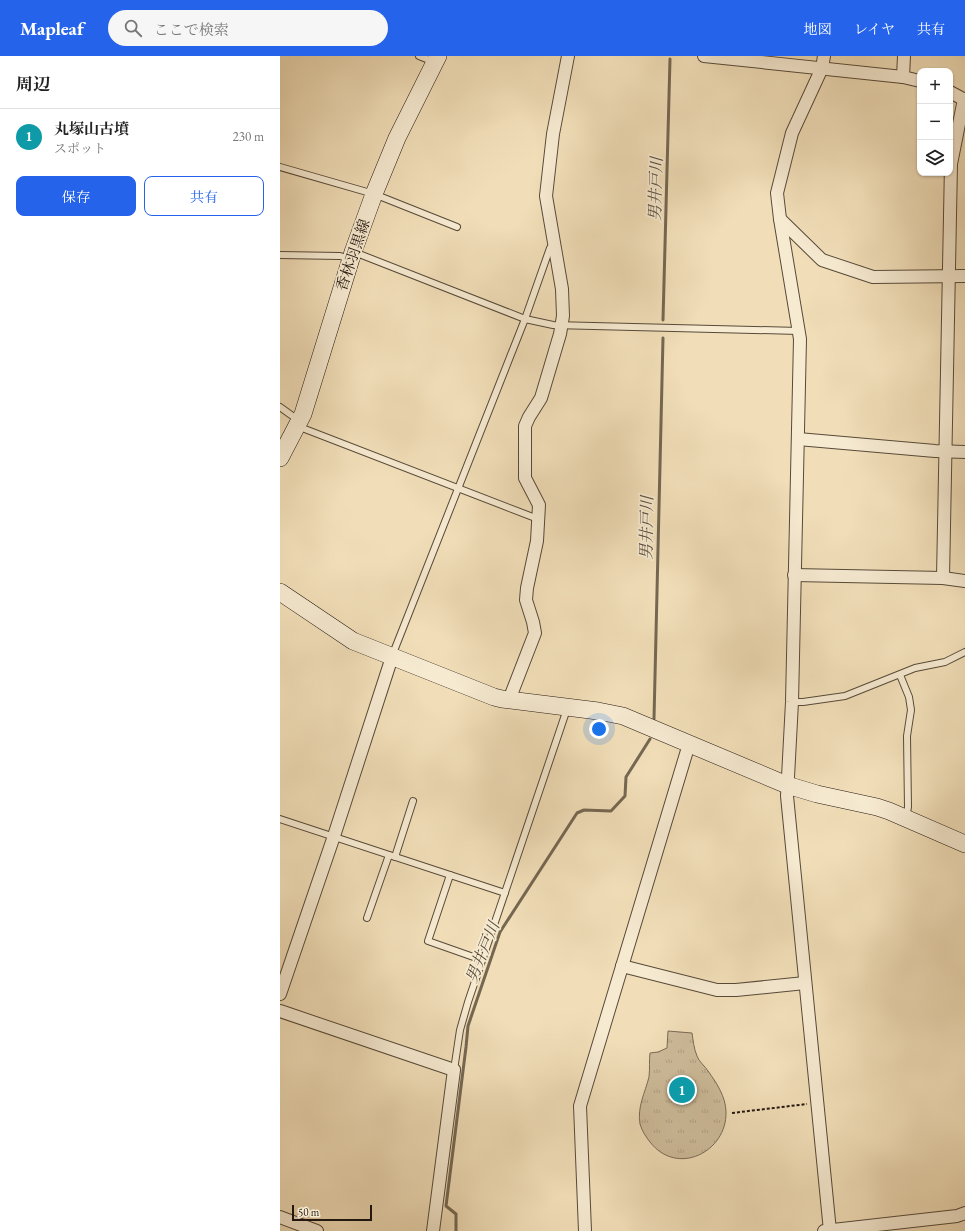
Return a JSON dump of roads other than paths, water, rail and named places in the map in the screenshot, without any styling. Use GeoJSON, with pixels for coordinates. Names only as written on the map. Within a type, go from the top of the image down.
{"type":"FeatureCollection","features":[{"type":"Feature","properties":{"kind":"street"},"geometry":{"type":"LineString","coordinates":[[509,700],[535,633],[526,600],[527,588],[537,541],[539,505],[525,478],[525,426],[541,398],[562,326],[562,289],[546,196],[553,134],[568,56]]}},
{"type":"Feature","properties":{"kind":"street"},"geometry":{"type":"LineString","coordinates":[[704,56],[823,62],[917,80]]}},
{"type":"Feature","properties":{"kind":"street"},"geometry":{"type":"LineString","coordinates":[[903,77],[904,56]]}},
{"type":"Feature","properties":{"kind":"street","name":"香林羽黒線"},"geometry":{"type":"LineString","coordinates":[[280,458],[303,414],[352,256],[374,194],[398,138],[436,59]]}},
{"type":"Feature","properties":{"kind":"street"},"geometry":{"type":"LineString","coordinates":[[823,62],[792,133],[777,193],[799,331],[792,702],[787,796],[818,1103],[828,1231],[957,1216],[965,1213]]}},
{"type":"Feature","properties":{"kind":"street"},"geometry":{"type":"LineString","coordinates":[[943,578],[951,164],[964,99],[953,94]]}},
{"type":"Feature","properties":{"kind":"street"},"geometry":{"type":"LineString","coordinates":[[780,219],[822,260],[873,277],[965,276]]}},
{"type":"Feature","properties":{"kind":"street"},"geometry":{"type":"LineString","coordinates":[[798,439],[945,452],[965,452]]}},
{"type":"Feature","properties":{"kind":"street"},"geometry":{"type":"LineString","coordinates":[[794,574],[943,578],[965,581]]}},
{"type":"Feature","properties":{"kind":"street"},"geometry":{"type":"LineString","coordinates":[[280,592],[352,641],[494,697],[611,713],[623,716],[787,785],[817,794],[877,807],[965,844]]}},
{"type":"Feature","properties":{"kind":"street"},"geometry":{"type":"LineString","coordinates":[[280,994],[334,836],[392,657]]}},
{"type":"Feature","properties":{"kind":"street"},"geometry":{"type":"LineString","coordinates":[[585,1231],[580,1106],[689,744]]}},
{"type":"Feature","properties":{"kind":"street"},"geometry":{"type":"LineString","coordinates":[[622,966],[717,990],[736,990],[805,983]]}},
{"type":"Feature","properties":{"kind":"street"},"geometry":{"type":"LineString","coordinates":[[280,1011],[454,1070],[433,1231]]}},
{"type":"Feature","properties":{"kind":"street"},"geometry":{"type":"LineString","coordinates":[[280,1217],[317,1231]]}},
{"type":"Feature","properties":{"kind":"lane"},"geometry":{"type":"LineString","coordinates":[[419,56],[436,59]]}},
{"type":"Feature","properties":{"kind":"lane"},"geometry":{"type":"LineString","coordinates":[[280,167],[374,194],[457,227]]}},
{"type":"Feature","properties":{"kind":"lane"},"geometry":{"type":"LineString","coordinates":[[392,657],[525,319],[550,248],[555,243]]}},
{"type":"Feature","properties":{"kind":"lane"},"geometry":{"type":"LineString","coordinates":[[280,255],[352,256],[525,319],[562,326],[799,331]]}},
{"type":"Feature","properties":{"kind":"lane"},"geometry":{"type":"LineString","coordinates":[[280,407],[298,423],[538,519]]}},
{"type":"Feature","properties":{"kind":"lane"},"geometry":{"type":"LineString","coordinates":[[792,702],[803,702],[845,696],[915,668],[945,662],[965,654]]}},
{"type":"Feature","properties":{"kind":"lane"},"geometry":{"type":"LineString","coordinates":[[900,675],[909,697],[911,710],[907,736],[908,807],[906,818]]}},
{"type":"Feature","properties":{"kind":"lane"},"geometry":{"type":"LineString","coordinates":[[454,1070],[460,1030],[468,1002],[568,707]]}},
{"type":"Feature","properties":{"kind":"lane"},"geometry":{"type":"LineString","coordinates":[[367,918],[413,801]]}},
{"type":"Feature","properties":{"kind":"lane"},"geometry":{"type":"LineString","coordinates":[[280,819],[505,893]]}},
{"type":"Feature","properties":{"kind":"lane"},"geometry":{"type":"LineString","coordinates":[[450,875],[428,940],[482,960]]}},
{"type":"Feature","properties":{"kind":"waterway","name":"男井戸川"},"geometry":{"type":"LineString","coordinates":[[663,320],[670,59]]}},
{"type":"Feature","properties":{"kind":"waterway","name":"男井戸川"},"geometry":{"type":"LineString","coordinates":[[654,719],[663,338]]}},
{"type":"Feature","properties":{"kind":"waterway","name":"男井戸川"},"geometry":{"type":"LineString","coordinates":[[456,1231],[456,1214],[446,1206],[468,1026],[500,932],[577,813],[584,810],[611,811],[625,796],[626,777],[650,739]]}},
{"type":"Feature","properties":{"kind":"place","name":"丸塚山古墳"},"geometry":{"type":"Point","coordinates":[682,1090]}}]}
